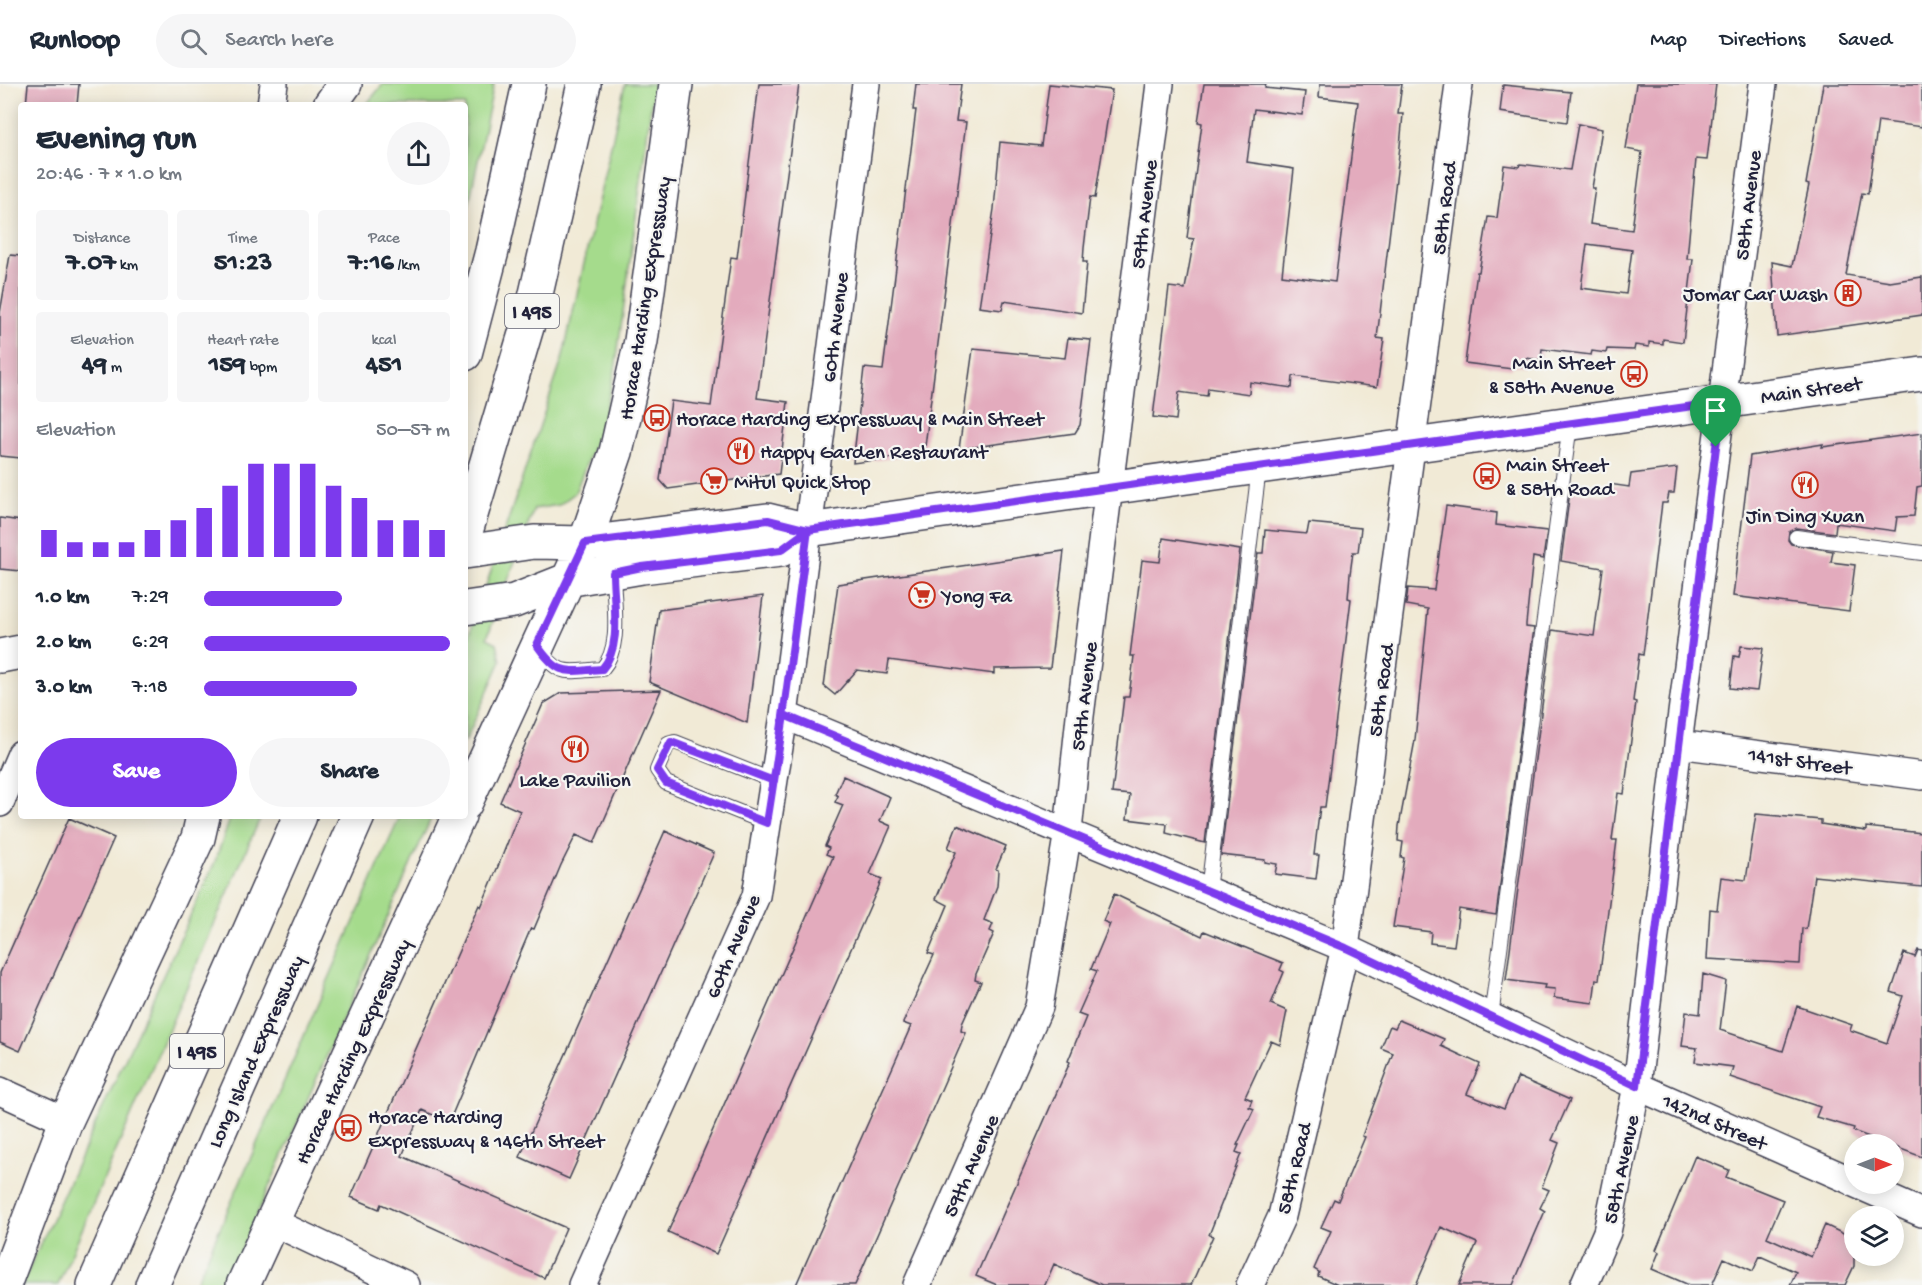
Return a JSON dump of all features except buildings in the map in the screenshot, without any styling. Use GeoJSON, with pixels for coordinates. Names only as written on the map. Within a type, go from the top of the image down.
{"type":"FeatureCollection","features":[{"type":"Feature","properties":{"kind":"main road"},"geometry":{"type":"LineString","coordinates":[[332,102],[345,84]]}},
{"type":"Feature","properties":{"kind":"main road","name":"I 495"},"geometry":{"type":"LineString","coordinates":[[468,343],[492,251],[529,84]]}},
{"type":"Feature","properties":{"kind":"main road","name":"I 495"},"geometry":{"type":"LineString","coordinates":[[468,525],[533,307],[584,84]]}},
{"type":"Feature","properties":{"kind":"main road","name":"Horace Harding Expressway"},"geometry":{"type":"LineString","coordinates":[[468,797],[585,543],[616,452],[634,379],[676,84]]}},
{"type":"Feature","properties":{"kind":"main road","name":"Main Street"},"geometry":{"type":"LineString","coordinates":[[468,552],[534,542],[585,543],[768,520],[808,530],[1922,374]]}},
{"type":"Feature","properties":{"kind":"main road","name":"Main Street"},"geometry":{"type":"LineString","coordinates":[[468,608],[514,601],[567,580],[642,567],[781,550],[808,530]]}},
{"type":"Feature","properties":{"kind":"main road"},"geometry":{"type":"LineString","coordinates":[[0,656],[18,653]]}},
{"type":"Feature","properties":{"kind":"main road"},"geometry":{"type":"LineString","coordinates":[[4,1285],[66,1121],[198,838],[202,819]]}},
{"type":"Feature","properties":{"kind":"main road","name":"I 495"},"geometry":{"type":"LineString","coordinates":[[94,1285],[299,819]]}},
{"type":"Feature","properties":{"kind":"main road","name":"Long Island Expressway"},"geometry":{"type":"LineString","coordinates":[[152,1285],[357,819]]}},
{"type":"Feature","properties":{"kind":"main road","name":"Horace Harding Expressway"},"geometry":{"type":"LineString","coordinates":[[243,1285],[458,819]]}},
{"type":"Feature","properties":{"kind":"street"},"geometry":{"type":"LineString","coordinates":[[271,102],[274,84]]}},
{"type":"Feature","properties":{"kind":"street","name":"60th Avenue"},"geometry":{"type":"LineString","coordinates":[[582,1285],[756,896],[784,715],[866,84]]}},
{"type":"Feature","properties":{"kind":"street","name":"59th Avenue"},"geometry":{"type":"LineString","coordinates":[[917,1285],[1039,1006],[1068,831],[1108,488],[1160,84]]}},
{"type":"Feature","properties":{"kind":"street","name":"58th Road"},"geometry":{"type":"LineString","coordinates":[[1250,1285],[1282,1216],[1346,948],[1459,84]]}},
{"type":"Feature","properties":{"kind":"street","name":"58th Avenue"},"geometry":{"type":"LineString","coordinates":[[1584,1285],[1607,1232],[1637,1086],[1678,744],[1763,84]]}},
{"type":"Feature","properties":{"kind":"street","name":"142nd Street"},"geometry":{"type":"LineString","coordinates":[[784,715],[1346,948],[1637,1086],[1844,1178]]}},
{"type":"Feature","properties":{"kind":"street","name":"141st Street"},"geometry":{"type":"LineString","coordinates":[[1678,744],[1922,776]]}},
{"type":"Feature","properties":{"kind":"street"},"geometry":{"type":"LineString","coordinates":[[0,803],[18,761]]}},
{"type":"Feature","properties":{"kind":"street"},"geometry":{"type":"LineString","coordinates":[[0,1091],[66,1121]]}},
{"type":"Feature","properties":{"kind":"street","name":"142nd Street"},"geometry":{"type":"LineString","coordinates":[[1880,1194],[1922,1213]]}},
{"type":"Feature","properties":{"kind":"street"},"geometry":{"type":"LineString","coordinates":[[273,1222],[406,1285]]}},
{"type":"Feature","properties":{"kind":"lane"},"geometry":{"type":"LineString","coordinates":[[1491,1017],[1570,424]]}},
{"type":"Feature","properties":{"kind":"lane"},"geometry":{"type":"LineString","coordinates":[[1208,891],[1259,468]]}},
{"type":"Feature","properties":{"kind":"lane"},"geometry":{"type":"LineString","coordinates":[[1796,537],[1922,553]]}},
{"type":"Feature","properties":{"kind":"lane"},"geometry":{"type":"LineString","coordinates":[[537,645],[549,663],[561,671],[602,669],[611,659],[614,646],[613,573]]}},
{"type":"Feature","properties":{"kind":"lane"},"geometry":{"type":"LineString","coordinates":[[767,823],[666,783],[657,770],[668,744],[675,742],[774,781]]}},
{"type":"Feature","properties":{"kind":"green space"},"geometry":{"type":"Polygon","coordinates":[[[383,84],[494,84],[468,208],[468,102],[368,102],[383,84]]]}},
{"type":"Feature","properties":{"kind":"green space"},"geometry":{"type":"Polygon","coordinates":[[[625,84],[654,84],[615,371],[602,424],[575,493],[559,505],[534,509],[487,638],[497,643],[501,661],[468,735],[468,639],[562,360],[625,84]]]}},
{"type":"Feature","properties":{"kind":"green space"},"geometry":{"type":"Polygon","coordinates":[[[230,819],[260,819],[58,1285],[22,1285],[214,864],[230,819]]]}},
{"type":"Feature","properties":{"kind":"green space"},"geometry":{"type":"Polygon","coordinates":[[[399,819],[431,819],[226,1285],[195,1285],[399,819]]]}},
{"type":"Feature","properties":{"kind":"place","name":"Jomar Car Wash"},"geometry":{"type":"Point","coordinates":[1848,293]}},
{"type":"Feature","properties":{"kind":"place","name":"Main Street & 58th Avenue"},"geometry":{"type":"Point","coordinates":[1634,374]}},
{"type":"Feature","properties":{"kind":"place","name":"Horace Harding Expressway & Main Street"},"geometry":{"type":"Point","coordinates":[657,418]}},
{"type":"Feature","properties":{"kind":"place","name":"Happy Garden Restaurant"},"geometry":{"type":"Point","coordinates":[741,451]}},
{"type":"Feature","properties":{"kind":"place","name":"Main Street & 58th Road"},"geometry":{"type":"Point","coordinates":[1487,476]}},
{"type":"Feature","properties":{"kind":"place","name":"Mitul Quick Stop"},"geometry":{"type":"Point","coordinates":[714,481]}},
{"type":"Feature","properties":{"kind":"place","name":"Jin Ding Xuan"},"geometry":{"type":"Point","coordinates":[1805,485]}},
{"type":"Feature","properties":{"kind":"place","name":"Yong Fa"},"geometry":{"type":"Point","coordinates":[922,595]}},
{"type":"Feature","properties":{"kind":"place","name":"Lake Pavilion"},"geometry":{"type":"Point","coordinates":[575,749]}},
{"type":"Feature","properties":{"kind":"place","name":"Horace Harding Expressway & 146th Street"},"geometry":{"type":"Point","coordinates":[348,1128]}},
{"type":"Feature","properties":{"kind":"route"},"geometry":{"type":"LineString","coordinates":[[1716,447],[1637,1086],[1346,948],[784,715],[774,781],[671,742],[657,770],[666,783],[767,823],[774,781],[784,715],[808,530],[781,550],[642,567],[613,573],[614,646],[611,659],[602,669],[561,671],[549,663],[537,645],[585,543],[768,520],[808,530],[1722,402],[1716,447]]}}]}
